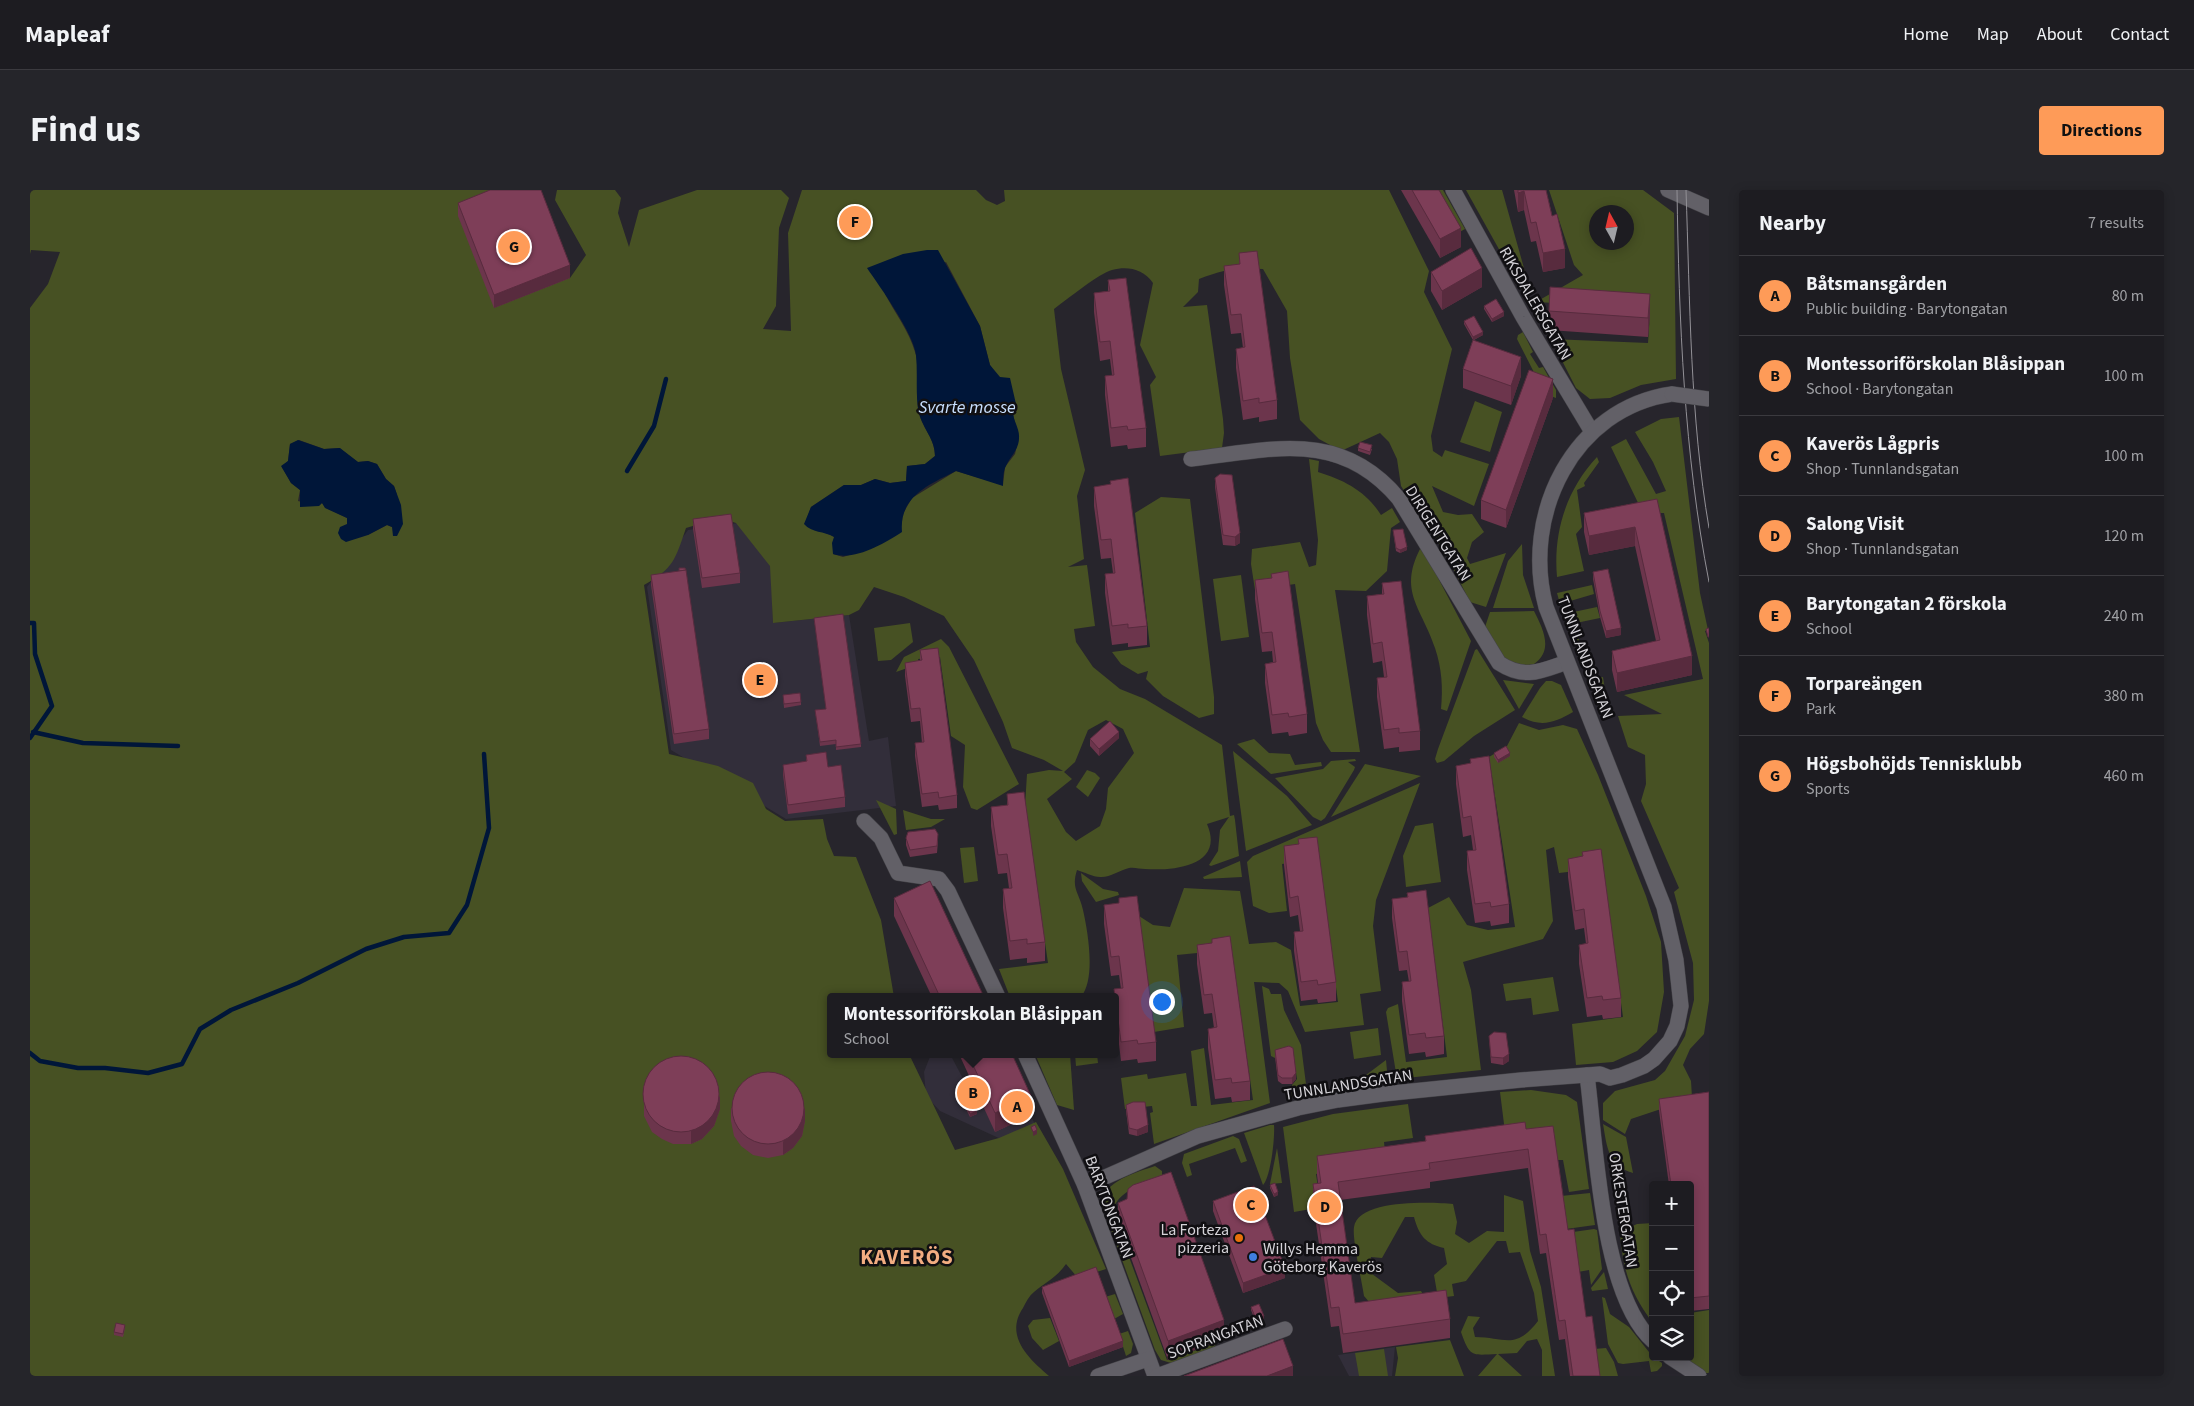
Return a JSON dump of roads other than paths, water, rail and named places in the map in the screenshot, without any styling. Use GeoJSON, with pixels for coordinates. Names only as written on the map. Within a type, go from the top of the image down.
{"type":"FeatureCollection","features":[{"type":"Feature","properties":{"kind":"street","name":"RIKSDALERSGATAN"},"geometry":{"type":"LineString","coordinates":[[1453,190],[1527,323],[1592,432]]}},
{"type":"Feature","properties":{"kind":"street"},"geometry":{"type":"LineString","coordinates":[[1668,190],[1709,208]]}},
{"type":"Feature","properties":{"kind":"street","name":"TUNNLANDSGATAN"},"geometry":{"type":"LineString","coordinates":[[1085,1186],[1198,1136],[1298,1108],[1374,1095],[1594,1074],[1640,1058],[1664,1033],[1678,992],[1674,946],[1664,907],[1567,662],[1543,596],[1540,553],[1545,519],[1556,481],[1567,463],[1592,432],[1614,414],[1641,401],[1672,394],[1709,399]]}},
{"type":"Feature","properties":{"kind":"street","name":"DIRIGENTGATAN"},"geometry":{"type":"LineString","coordinates":[[1191,459],[1302,448],[1331,452],[1348,459],[1380,478],[1399,499],[1499,663],[1513,672],[1524,673],[1536,672],[1567,662]]}},
{"type":"Feature","properties":{"kind":"street"},"geometry":{"type":"LineString","coordinates":[[864,822],[881,838],[898,873],[939,879],[948,891],[996,993]]}},
{"type":"Feature","properties":{"kind":"street","name":"BARYTONGATAN"},"geometry":{"type":"LineString","coordinates":[[1027,1058],[1085,1186],[1156,1376]]}},
{"type":"Feature","properties":{"kind":"street","name":"ORKESTERGATAN"},"geometry":{"type":"LineString","coordinates":[[1594,1074],[1612,1261],[1627,1306],[1649,1336]]}},
{"type":"Feature","properties":{"kind":"street","name":"SOPRANGATAN"},"geometry":{"type":"LineString","coordinates":[[1156,1376],[1285,1330]]}},
{"type":"Feature","properties":{"kind":"street"},"geometry":{"type":"LineString","coordinates":[[1098,1376],[1148,1358]]}},
{"type":"Feature","properties":{"kind":"street"},"geometry":{"type":"LineString","coordinates":[[1676,1361],[1699,1376]]}},
{"type":"Feature","properties":{"kind":"water","name":"Svarte mosse"},"geometry":{"type":"Polygon","coordinates":[[[938,250],[980,326],[990,365],[1000,377],[1010,378],[1016,404],[1013,413],[1019,433],[1018,446],[1005,468],[1003,486],[956,471],[926,487],[910,501],[902,520],[902,532],[869,550],[842,556],[833,554],[832,543],[834,537],[811,529],[804,524],[811,507],[844,485],[861,485],[875,479],[890,483],[906,481],[907,466],[925,464],[935,456],[933,444],[919,413],[914,346],[896,311],[867,268],[903,254],[938,250]]]}},
{"type":"Feature","properties":{"kind":"water"},"geometry":{"type":"Polygon","coordinates":[[[298,440],[324,449],[340,448],[358,462],[368,461],[377,464],[386,479],[394,486],[401,505],[403,524],[397,536],[393,536],[392,527],[387,525],[368,535],[346,542],[341,539],[338,533],[340,527],[347,524],[347,518],[325,508],[322,503],[319,506],[300,507],[300,490],[291,483],[281,466],[288,461],[290,444],[298,440]]]}},
{"type":"Feature","properties":{"kind":"waterway"},"geometry":{"type":"LineString","coordinates":[[627,471],[654,426],[666,379]]}},
{"type":"Feature","properties":{"kind":"waterway"},"geometry":{"type":"LineString","coordinates":[[30,623],[34,623],[35,654],[52,706],[30,738]]}},
{"type":"Feature","properties":{"kind":"waterway"},"geometry":{"type":"LineString","coordinates":[[33,732],[83,743],[178,746]]}},
{"type":"Feature","properties":{"kind":"waterway"},"geometry":{"type":"LineString","coordinates":[[30,1053],[40,1061],[78,1068],[105,1068],[148,1073],[182,1064],[200,1029],[231,1010],[298,983],[366,949],[404,937],[449,933],[467,905],[489,828],[484,754]]}},
{"type":"Feature","properties":{"kind":"tram line"},"geometry":{"type":"LineString","coordinates":[[1677,190],[1679,289],[1684,387],[1694,485],[1709,582]]}},
{"type":"Feature","properties":{"kind":"tram line"},"geometry":{"type":"LineString","coordinates":[[1686,190],[1694,402],[1709,528]]}},
{"type":"Feature","properties":{"kind":"place","name":"Torpareängen"},"geometry":{"type":"Point","coordinates":[855,222]}},
{"type":"Feature","properties":{"kind":"place","name":"Högsbohöjds Tennisklubb"},"geometry":{"type":"Point","coordinates":[514,247]}},
{"type":"Feature","properties":{"kind":"place","name":"Barytongatan 2 förskola"},"geometry":{"type":"Point","coordinates":[760,680]}},
{"type":"Feature","properties":{"kind":"place","name":"Montessoriförskolan Blåsippan"},"geometry":{"type":"Point","coordinates":[973,1093]}},
{"type":"Feature","properties":{"kind":"place","name":"Båtsmansgården"},"geometry":{"type":"Point","coordinates":[1017,1107]}},
{"type":"Feature","properties":{"kind":"place","name":"Kaverös Lågpris"},"geometry":{"type":"Point","coordinates":[1251,1205]}},
{"type":"Feature","properties":{"kind":"place","name":"Salong Visit"},"geometry":{"type":"Point","coordinates":[1325,1207]}},
{"type":"Feature","properties":{"kind":"place","name":"La Forteza pizzeria"},"geometry":{"type":"Point","coordinates":[1239,1238]}},
{"type":"Feature","properties":{"kind":"place","name":"Willys Hemma Göteborg Kaverös"},"geometry":{"type":"Point","coordinates":[1253,1257]}},
{"type":"Feature","properties":{"kind":"district","name":"KAVERÖS"},"geometry":{"type":"Point","coordinates":[907,1257]}}]}
